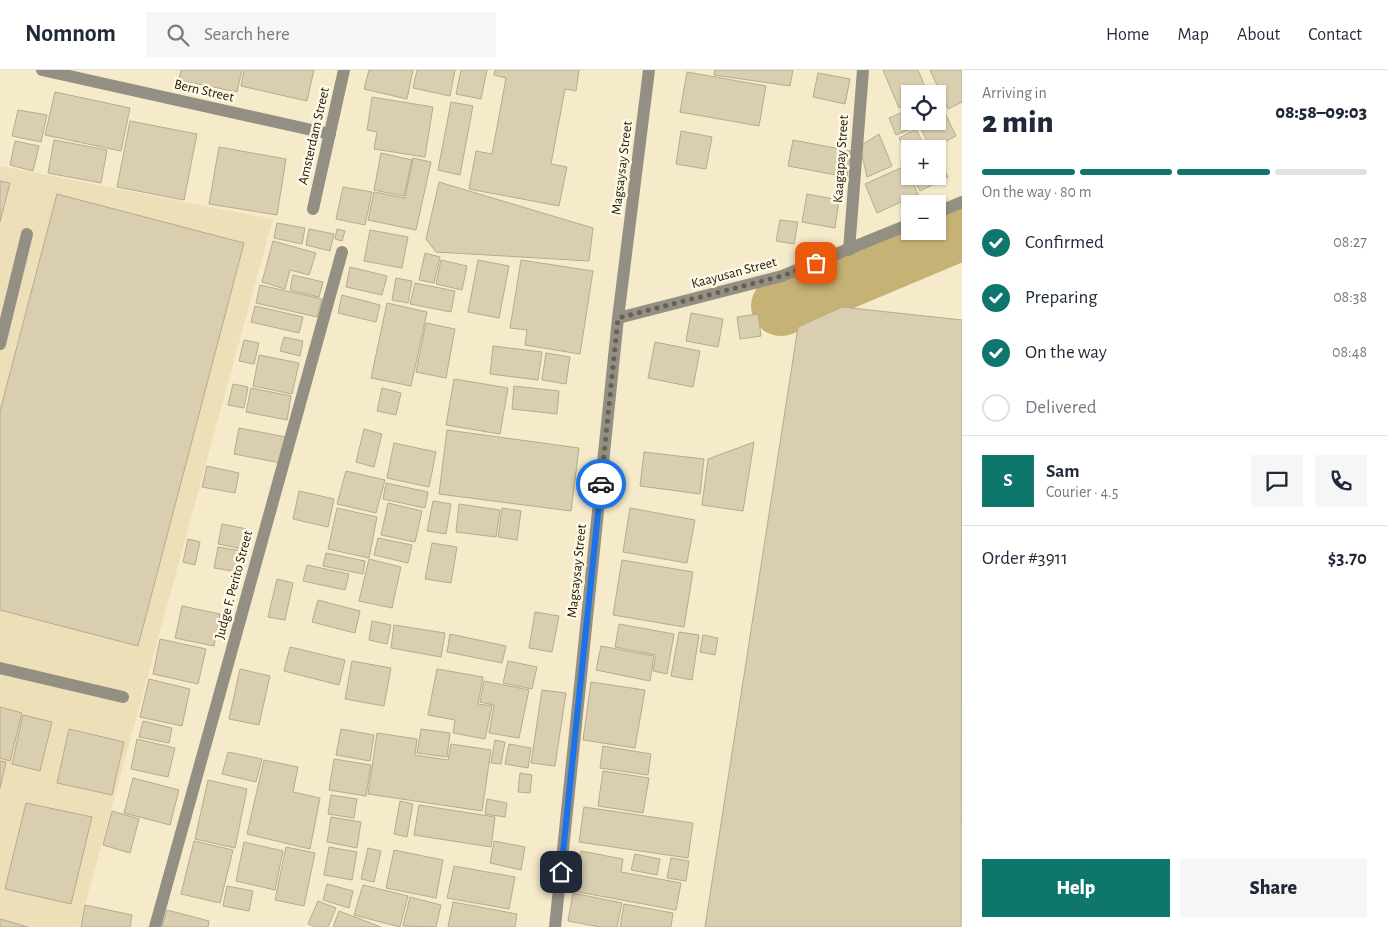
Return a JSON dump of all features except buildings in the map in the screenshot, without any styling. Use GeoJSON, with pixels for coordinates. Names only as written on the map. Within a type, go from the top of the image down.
{"type":"FeatureCollection","features":[{"type":"Feature","properties":{"kind":"street","name":"Bern Street"},"geometry":{"type":"LineString","coordinates":[[42,70],[330,134]]}},
{"type":"Feature","properties":{"kind":"street","name":"Amsterdam Street"},"geometry":{"type":"LineString","coordinates":[[313,209],[344,70]]}},
{"type":"Feature","properties":{"kind":"street","name":"Magsaysay Street"},"geometry":{"type":"LineString","coordinates":[[555,927],[618,318],[649,70]]}},
{"type":"Feature","properties":{"kind":"street","name":"Kaagapay Street"},"geometry":{"type":"LineString","coordinates":[[849,250],[863,70]]}},
{"type":"Feature","properties":{"kind":"street"},"geometry":{"type":"LineString","coordinates":[[946,209],[962,202]]}},
{"type":"Feature","properties":{"kind":"street","name":"Kaayusan Street"},"geometry":{"type":"LineString","coordinates":[[618,318],[782,276],[901,228]]}},
{"type":"Feature","properties":{"kind":"street"},"geometry":{"type":"LineString","coordinates":[[0,344],[27,234]]}},
{"type":"Feature","properties":{"kind":"street","name":"Judge F. Perito Street"},"geometry":{"type":"LineString","coordinates":[[155,927],[342,252]]}},
{"type":"Feature","properties":{"kind":"street"},"geometry":{"type":"LineString","coordinates":[[0,668],[123,698]]}},
{"type":"Feature","properties":{"kind":"shaded area"},"geometry":{"type":"Polygon","coordinates":[[[0,166],[273,219],[79,927],[0,927],[0,166]]]}},
{"type":"Feature","properties":{"kind":"waterway"},"geometry":{"type":"LineString","coordinates":[[781,306],[962,230]]}},
{"type":"Feature","properties":{"kind":"way so far"},"geometry":{"type":"LineString","coordinates":[[601,484],[618,318],[782,276],[816,263]]}},
{"type":"Feature","properties":{"kind":"route"},"geometry":{"type":"LineString","coordinates":[[561,872],[601,484]]}}]}
